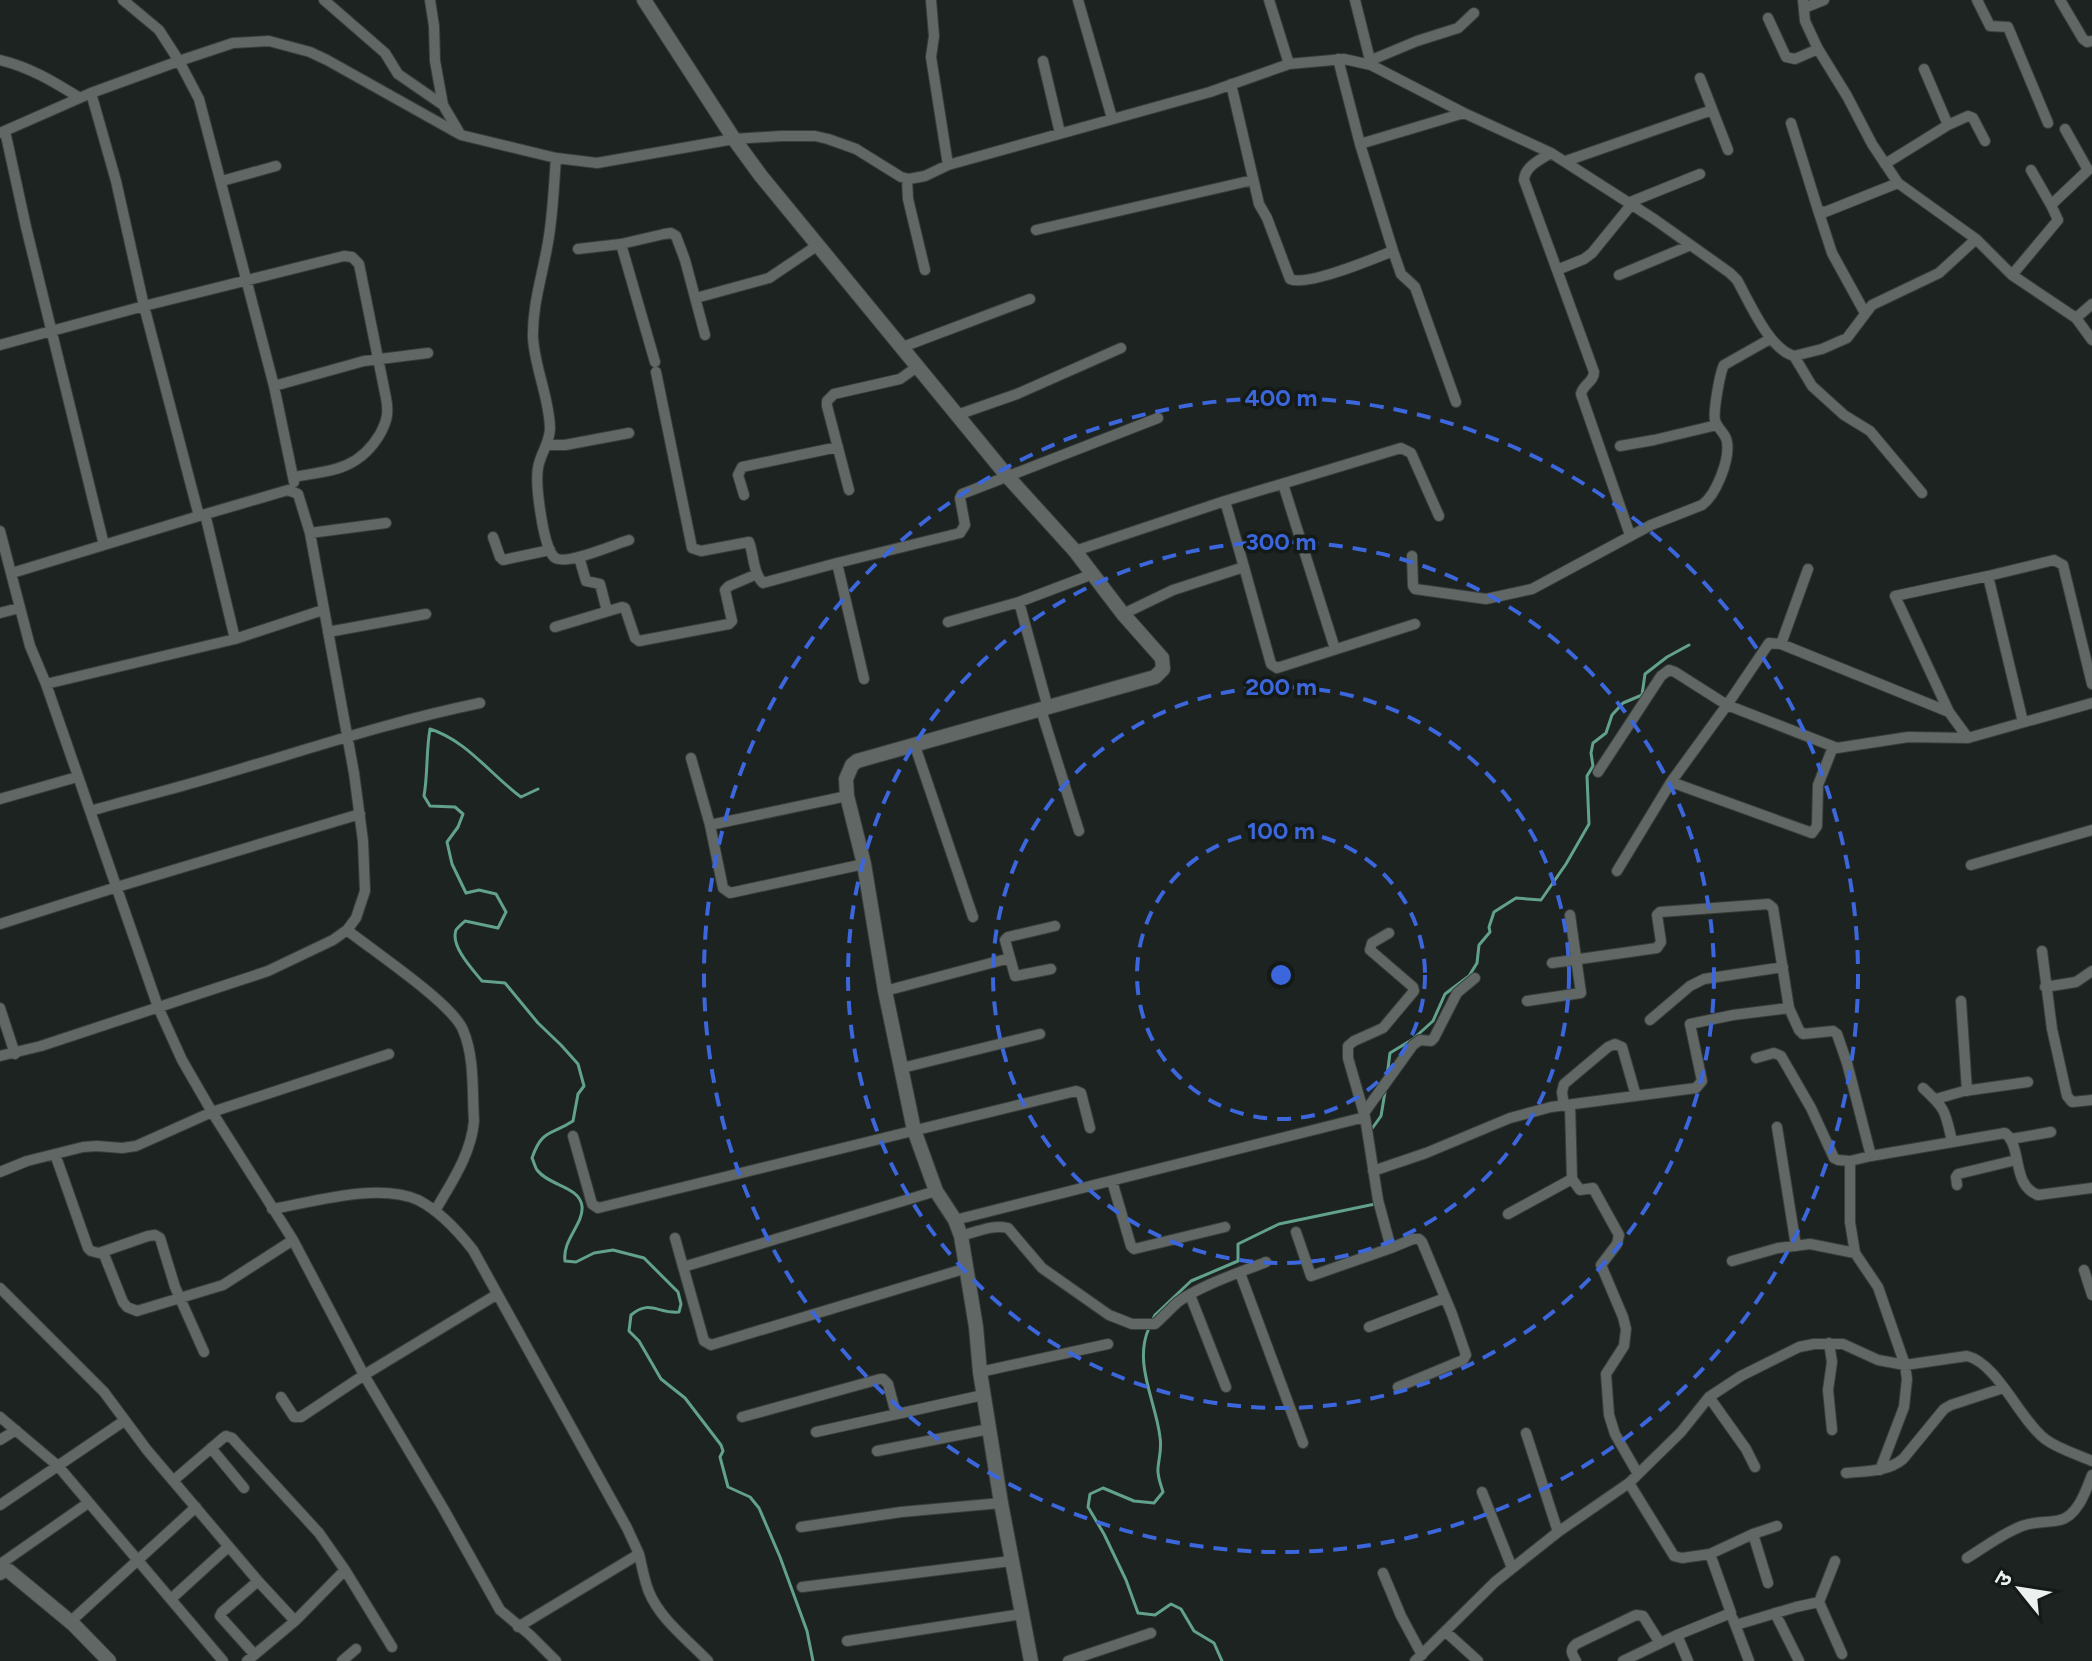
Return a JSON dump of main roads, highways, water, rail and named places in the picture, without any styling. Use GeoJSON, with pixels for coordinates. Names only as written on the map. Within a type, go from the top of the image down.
{"type":"FeatureCollection","features":[{"type":"Feature","properties":{"kind":"main road"},"geometry":{"type":"LineString","coordinates":[[644,0],[761,176],[900,348],[1008,477],[1075,551],[1123,614],[1162,658],[1163,669],[1155,677],[857,761],[846,779],[914,1130],[936,1191],[955,1220],[961,1236],[983,1395],[1031,1661]]}},
{"type":"Feature","properties":{"kind":"main road"},"geometry":{"type":"LineString","coordinates":[[2,1566],[70,1622],[109,1661]]}},
{"type":"Feature","properties":{"kind":"waterway"},"geometry":{"type":"LineString","coordinates":[[1387,1076],[1390,1053],[1413,1039],[1433,1021],[1445,994],[1469,976],[1477,963],[1479,945],[1490,932],[1494,912],[1516,898],[1541,900],[1589,824],[1587,776],[1593,766],[1593,743],[1606,733],[1612,715],[1623,703],[1642,695],[1645,674],[1689,645]]}},
{"type":"Feature","properties":{"kind":"waterway"},"geometry":{"type":"LineString","coordinates":[[538,789],[521,797],[455,741],[430,729],[424,796],[430,806],[455,807],[463,814],[447,842],[452,864],[466,893],[479,890],[496,894],[506,912],[498,928],[465,921],[456,930],[456,943],[482,981],[505,983],[578,1064],[584,1086],[578,1094],[573,1121],[543,1138],[532,1158],[542,1175],[580,1199],[582,1213],[567,1246],[565,1261],[576,1262],[594,1253],[613,1250],[644,1258],[678,1292],[679,1312],[649,1308],[638,1310],[631,1315],[629,1331],[639,1341],[661,1379],[685,1398],[721,1445],[723,1451],[720,1457],[728,1487],[750,1497],[759,1508],[807,1631],[813,1661]]}},
{"type":"Feature","properties":{"kind":"waterway"},"geometry":{"type":"LineString","coordinates":[[1371,1133],[1381,1116],[1385,1092]]}},
{"type":"Feature","properties":{"kind":"waterway"},"geometry":{"type":"LineString","coordinates":[[1152,1321],[1191,1281],[1238,1261],[1238,1244],[1279,1224],[1375,1204]]}},
{"type":"Feature","properties":{"kind":"waterway"},"geometry":{"type":"LineString","coordinates":[[1149,1328],[1143,1355],[1144,1369],[1158,1424],[1161,1449],[1158,1471],[1163,1492],[1154,1503],[1134,1501],[1103,1488],[1090,1494],[1088,1507],[1126,1580],[1138,1613],[1155,1615],[1171,1604],[1181,1609],[1194,1631],[1214,1643],[1222,1661]]}}]}
